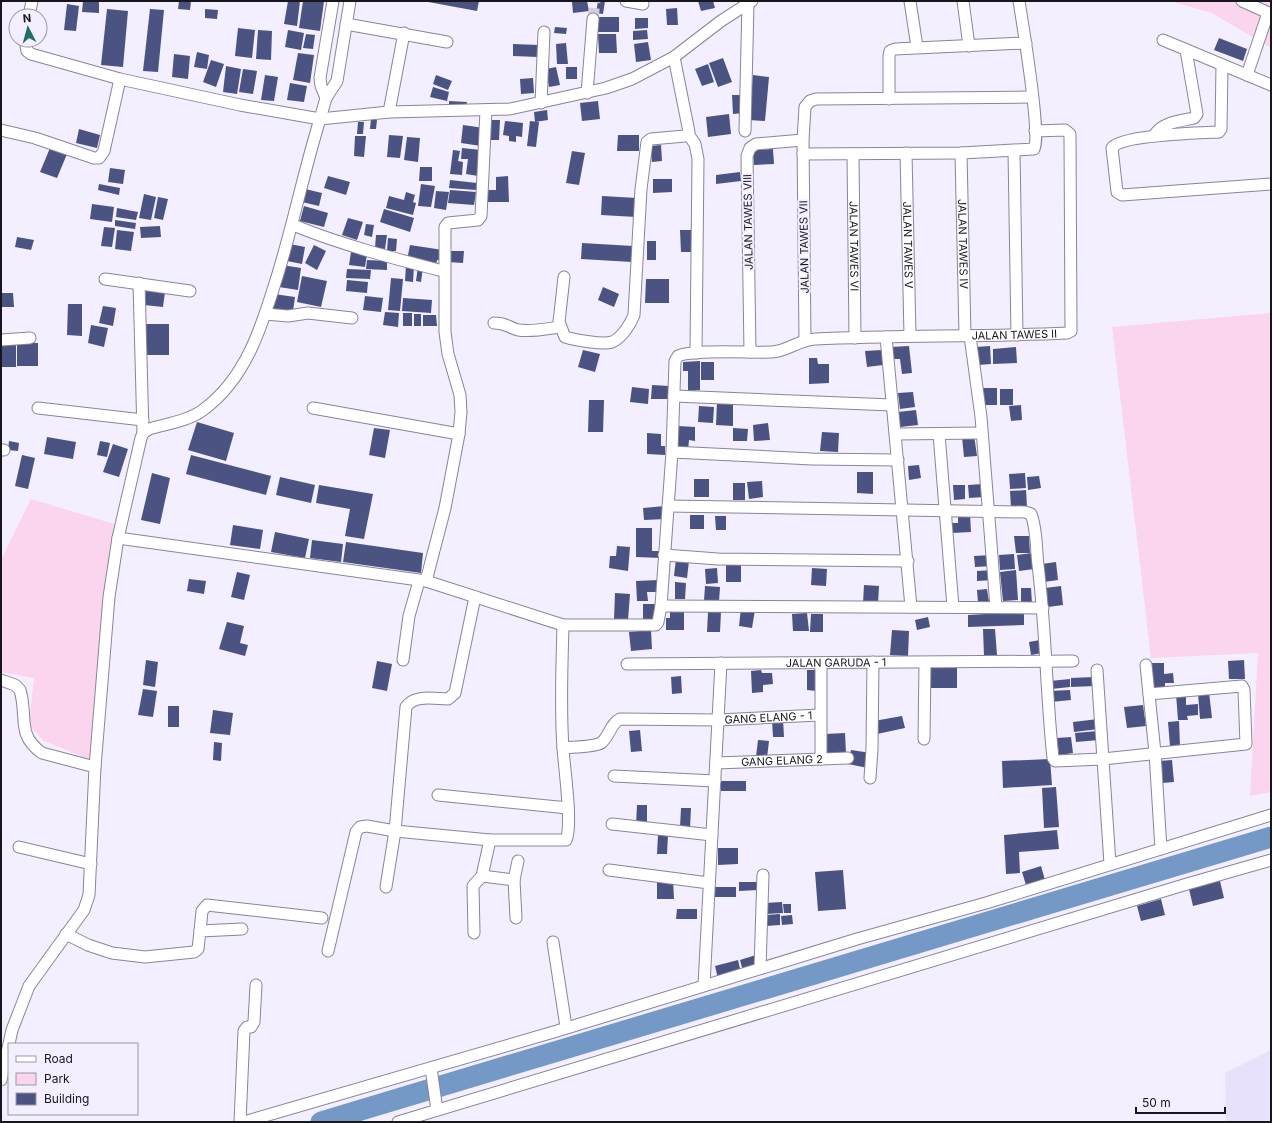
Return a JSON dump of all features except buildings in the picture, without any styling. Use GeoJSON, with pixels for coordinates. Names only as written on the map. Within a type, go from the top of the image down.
{"type":"FeatureCollection","features":[{"type":"Feature","properties":{"kind":"street"},"geometry":{"type":"LineString","coordinates":[[326,98],[321,86],[320,78],[333,1]]}},
{"type":"Feature","properties":{"kind":"street"},"geometry":{"type":"LineString","coordinates":[[143,433],[148,429],[193,416],[204,410],[225,390],[247,358],[266,314],[292,225],[326,98],[336,81],[350,1]]}},
{"type":"Feature","properties":{"kind":"street"},"geometry":{"type":"LineString","coordinates":[[626,1],[643,4]]}},
{"type":"Feature","properties":{"kind":"street"},"geometry":{"type":"LineString","coordinates":[[910,1],[917,48]]}},
{"type":"Feature","properties":{"kind":"street"},"geometry":{"type":"LineString","coordinates":[[963,1],[969,46]]}},
{"type":"Feature","properties":{"kind":"street"},"geometry":{"type":"LineString","coordinates":[[803,154],[961,153],[1014,151],[1036,148],[1026,42],[1019,1]]}},
{"type":"Feature","properties":{"kind":"street"},"geometry":{"type":"LineString","coordinates":[[1242,1],[1269,14],[1247,75]]}},
{"type":"Feature","properties":{"kind":"street"},"geometry":{"type":"LineString","coordinates":[[26,48],[31,54],[120,79],[240,105],[320,119],[389,112],[510,109],[587,93],[632,79],[674,57],[750,2]]}},
{"type":"Feature","properties":{"kind":"street"},"geometry":{"type":"LineString","coordinates":[[745,131],[750,2]]}},
{"type":"Feature","properties":{"kind":"street"},"geometry":{"type":"LineString","coordinates":[[587,93],[593,19]]}},
{"type":"Feature","properties":{"kind":"street"},"geometry":{"type":"LineString","coordinates":[[346,24],[404,33],[447,42]]}},
{"type":"Feature","properties":{"kind":"street"},"geometry":{"type":"LineString","coordinates":[[541,103],[544,32]]}},
{"type":"Feature","properties":{"kind":"street"},"geometry":{"type":"LineString","coordinates":[[389,112],[404,33]]}},
{"type":"Feature","properties":{"kind":"street"},"geometry":{"type":"LineString","coordinates":[[1163,40],[1271,85]]}},
{"type":"Feature","properties":{"kind":"street"},"geometry":{"type":"LineString","coordinates":[[889,99],[890,52],[895,49],[1026,42]]}},
{"type":"Feature","properties":{"kind":"street"},"geometry":{"type":"LineString","coordinates":[[1154,136],[1157,130],[1163,126],[1194,118],[1197,114],[1186,50]]}},
{"type":"Feature","properties":{"kind":"street"},"geometry":{"type":"LineString","coordinates":[[564,277],[560,327],[565,337],[606,343],[615,341],[628,326],[634,314],[636,304],[641,189],[646,144],[651,139],[685,136],[688,134],[690,128],[674,57]]}},
{"type":"Feature","properties":{"kind":"street"},"geometry":{"type":"LineString","coordinates":[[1222,65],[1222,125],[1218,132],[1154,136],[1114,145],[1112,148],[1118,192],[1122,195],[1271,184]]}},
{"type":"Feature","properties":{"kind":"street"},"geometry":{"type":"LineString","coordinates":[[1,130],[35,138],[94,158],[99,158],[104,151],[120,79]]}},
{"type":"Feature","properties":{"kind":"street","name":"JALAN TAWES VII"},"geometry":{"type":"LineString","coordinates":[[805,341],[803,140],[805,107],[810,101],[1032,96]]}},
{"type":"Feature","properties":{"kind":"street"},"geometry":{"type":"LineString","coordinates":[[403,660],[409,616],[423,581],[445,508],[459,434],[461,403],[446,342],[444,271],[446,224],[478,220],[481,216],[486,110]]}},
{"type":"Feature","properties":{"kind":"street","name":"JALAN TAWES II"},"geometry":{"type":"LineString","coordinates":[[563,625],[656,625],[658,622],[661,606],[672,452],[675,361],[682,354],[778,351],[805,341],[855,338],[1017,335],[1067,333],[1071,331],[1070,134],[1065,130],[1035,131]]}},
{"type":"Feature","properties":{"kind":"street"},"geometry":{"type":"LineString","coordinates":[[688,134],[695,144],[698,159],[696,353]]}},
{"type":"Feature","properties":{"kind":"street","name":"JALAN TAWES VIII"},"geometry":{"type":"LineString","coordinates":[[750,352],[747,156],[750,148],[756,144],[803,140]]}},
{"type":"Feature","properties":{"kind":"street"},"geometry":{"type":"LineString","coordinates":[[1014,151],[1017,335]]}},
{"type":"Feature","properties":{"kind":"street","name":"JALAN TAWES V"},"geometry":{"type":"LineString","coordinates":[[906,153],[910,336]]}},
{"type":"Feature","properties":{"kind":"street","name":"JALAN TAWES IV"},"geometry":{"type":"LineString","coordinates":[[961,153],[968,336],[982,433],[990,512],[996,607]]}},
{"type":"Feature","properties":{"kind":"street","name":"JALAN TAWES VI"},"geometry":{"type":"LineString","coordinates":[[853,154],[855,338]]}},
{"type":"Feature","properties":{"kind":"street"},"geometry":{"type":"LineString","coordinates":[[292,225],[333,242],[444,271]]}},
{"type":"Feature","properties":{"kind":"street"},"geometry":{"type":"LineString","coordinates":[[105,279],[190,291]]}},
{"type":"Feature","properties":{"kind":"street"},"geometry":{"type":"LineString","coordinates":[[9,1043],[12,1030],[28,986],[87,904],[90,895],[95,767],[109,597],[118,538],[143,433],[139,283]]}},
{"type":"Feature","properties":{"kind":"street"},"geometry":{"type":"LineString","coordinates":[[266,314],[288,316],[308,313],[352,318]]}},
{"type":"Feature","properties":{"kind":"street"},"geometry":{"type":"LineString","coordinates":[[494,323],[505,323],[516,329],[527,330],[560,327]]}},
{"type":"Feature","properties":{"kind":"street"},"geometry":{"type":"LineString","coordinates":[[886,337],[904,510],[911,607]]}},
{"type":"Feature","properties":{"kind":"street"},"geometry":{"type":"LineString","coordinates":[[1,340],[30,338]]}},
{"type":"Feature","properties":{"kind":"street"},"geometry":{"type":"LineString","coordinates":[[674,396],[892,404]]}},
{"type":"Feature","properties":{"kind":"street"},"geometry":{"type":"LineString","coordinates":[[38,408],[143,420]]}},
{"type":"Feature","properties":{"kind":"street"},"geometry":{"type":"LineString","coordinates":[[313,408],[459,434]]}},
{"type":"Feature","properties":{"kind":"street"},"geometry":{"type":"LineString","coordinates":[[896,434],[982,433]]}},
{"type":"Feature","properties":{"kind":"street"},"geometry":{"type":"LineString","coordinates":[[939,434],[953,607]]}},
{"type":"Feature","properties":{"kind":"street"},"geometry":{"type":"LineString","coordinates":[[672,452],[812,459],[898,460]]}},
{"type":"Feature","properties":{"kind":"street"},"geometry":{"type":"LineString","coordinates":[[668,506],[1025,512],[1031,514],[1043,608],[1045,661],[1053,758],[1055,761],[1103,759],[1246,744],[1244,690],[1242,686],[1149,694]]}},
{"type":"Feature","properties":{"kind":"street"},"geometry":{"type":"LineString","coordinates":[[118,538],[423,581],[563,625],[563,748],[568,808],[568,836],[566,840],[490,840],[395,831],[360,826],[356,832],[328,951]]}},
{"type":"Feature","properties":{"kind":"street"},"geometry":{"type":"LineString","coordinates":[[664,556],[734,559],[908,561]]}},
{"type":"Feature","properties":{"kind":"street"},"geometry":{"type":"LineString","coordinates":[[386,887],[395,831],[406,707],[408,703],[416,699],[448,699],[455,692],[475,597]]}},
{"type":"Feature","properties":{"kind":"street"},"geometry":{"type":"LineString","coordinates":[[661,606],[1043,608]]}},
{"type":"Feature","properties":{"kind":"street","name":"JALAN GARUDA - 1"},"geometry":{"type":"LineString","coordinates":[[628,664],[1073,661]]}},
{"type":"Feature","properties":{"kind":"street"},"geometry":{"type":"LineString","coordinates":[[870,778],[872,749],[873,662]]}},
{"type":"Feature","properties":{"kind":"street"},"geometry":{"type":"LineString","coordinates":[[704,986],[721,663]]}},
{"type":"Feature","properties":{"kind":"street"},"geometry":{"type":"LineString","coordinates":[[821,663],[821,759]]}},
{"type":"Feature","properties":{"kind":"street"},"geometry":{"type":"LineString","coordinates":[[924,740],[925,663]]}},
{"type":"Feature","properties":{"kind":"street"},"geometry":{"type":"LineString","coordinates":[[1146,664],[1155,753],[1161,848]]}},
{"type":"Feature","properties":{"kind":"street"},"geometry":{"type":"LineString","coordinates":[[1097,670],[1110,864]]}},
{"type":"Feature","properties":{"kind":"street"},"geometry":{"type":"LineString","coordinates":[[1,680],[15,685],[20,690],[26,734],[29,742],[35,748],[42,753],[95,767]]}},
{"type":"Feature","properties":{"kind":"street","name":"GANG ELANG - 1"},"geometry":{"type":"LineString","coordinates":[[563,748],[597,744],[605,738],[615,721],[620,719],[718,720],[820,714]]}},
{"type":"Feature","properties":{"kind":"street","name":"GANG ELANG 2"},"geometry":{"type":"LineString","coordinates":[[716,763],[848,758]]}},
{"type":"Feature","properties":{"kind":"street"},"geometry":{"type":"LineString","coordinates":[[614,776],[714,781]]}},
{"type":"Feature","properties":{"kind":"street"},"geometry":{"type":"LineString","coordinates":[[438,795],[568,808]]}},
{"type":"Feature","properties":{"kind":"street"},"geometry":{"type":"LineString","coordinates":[[250,1121],[432,1071],[566,1027],[760,968],[986,903],[1271,815]]}},
{"type":"Feature","properties":{"kind":"street"},"geometry":{"type":"LineString","coordinates":[[612,824],[712,835]]}},
{"type":"Feature","properties":{"kind":"street"},"geometry":{"type":"LineString","coordinates":[[474,933],[473,886],[482,876],[490,840]]}},
{"type":"Feature","properties":{"kind":"street"},"geometry":{"type":"LineString","coordinates":[[19,847],[91,864]]}},
{"type":"Feature","properties":{"kind":"street"},"geometry":{"type":"LineString","coordinates":[[398,1122],[437,1107],[1271,860]]}},
{"type":"Feature","properties":{"kind":"street"},"geometry":{"type":"LineString","coordinates":[[516,918],[514,880],[518,861]]}},
{"type":"Feature","properties":{"kind":"street"},"geometry":{"type":"LineString","coordinates":[[610,870],[709,882]]}},
{"type":"Feature","properties":{"kind":"street"},"geometry":{"type":"LineString","coordinates":[[760,968],[763,874]]}},
{"type":"Feature","properties":{"kind":"street"},"geometry":{"type":"LineString","coordinates":[[482,876],[514,880]]}},
{"type":"Feature","properties":{"kind":"street"},"geometry":{"type":"LineString","coordinates":[[66,934],[100,950],[145,957],[194,952],[198,949],[202,911],[207,905],[322,918]]}},
{"type":"Feature","properties":{"kind":"street"},"geometry":{"type":"LineString","coordinates":[[200,931],[242,929]]}},
{"type":"Feature","properties":{"kind":"street"},"geometry":{"type":"LineString","coordinates":[[553,942],[566,1027]]}},
{"type":"Feature","properties":{"kind":"street"},"geometry":{"type":"LineString","coordinates":[[240,1122],[244,1031],[247,1027],[252,1027],[254,1022],[256,986]]}},
{"type":"Feature","properties":{"kind":"street"},"geometry":{"type":"LineString","coordinates":[[1,1080],[8,1048]]}},
{"type":"Feature","properties":{"kind":"street"},"geometry":{"type":"LineString","coordinates":[[432,1071],[437,1107]]}},
{"type":"Feature","properties":{"kind":"shaded area"},"geometry":{"type":"Polygon","coordinates":[[[1271,1050],[1271,1122],[1226,1122],[1225,1073],[1271,1050]]]}},
{"type":"Feature","properties":{"kind":"green space"},"geometry":{"type":"Polygon","coordinates":[[[1170,1],[1271,1],[1271,48],[1212,13],[1170,1]]]}},
{"type":"Feature","properties":{"kind":"green space"},"geometry":{"type":"Polygon","coordinates":[[[1271,313],[1271,792],[1250,796],[1258,653],[1151,658],[1112,327],[1271,313]]]}},
{"type":"Feature","properties":{"kind":"green space"},"geometry":{"type":"Polygon","coordinates":[[[31,499],[114,524],[93,761],[44,741],[29,725],[34,678],[1,672],[1,560],[31,499]]]}},
{"type":"Feature","properties":{"kind":"waterway"},"geometry":{"type":"LineString","coordinates":[[321,1122],[1271,837]]}},
{"type":"Feature","properties":{"kind":"tunnel"},"geometry":{"type":"LineString","coordinates":[[593,19],[595,1]]}}]}
